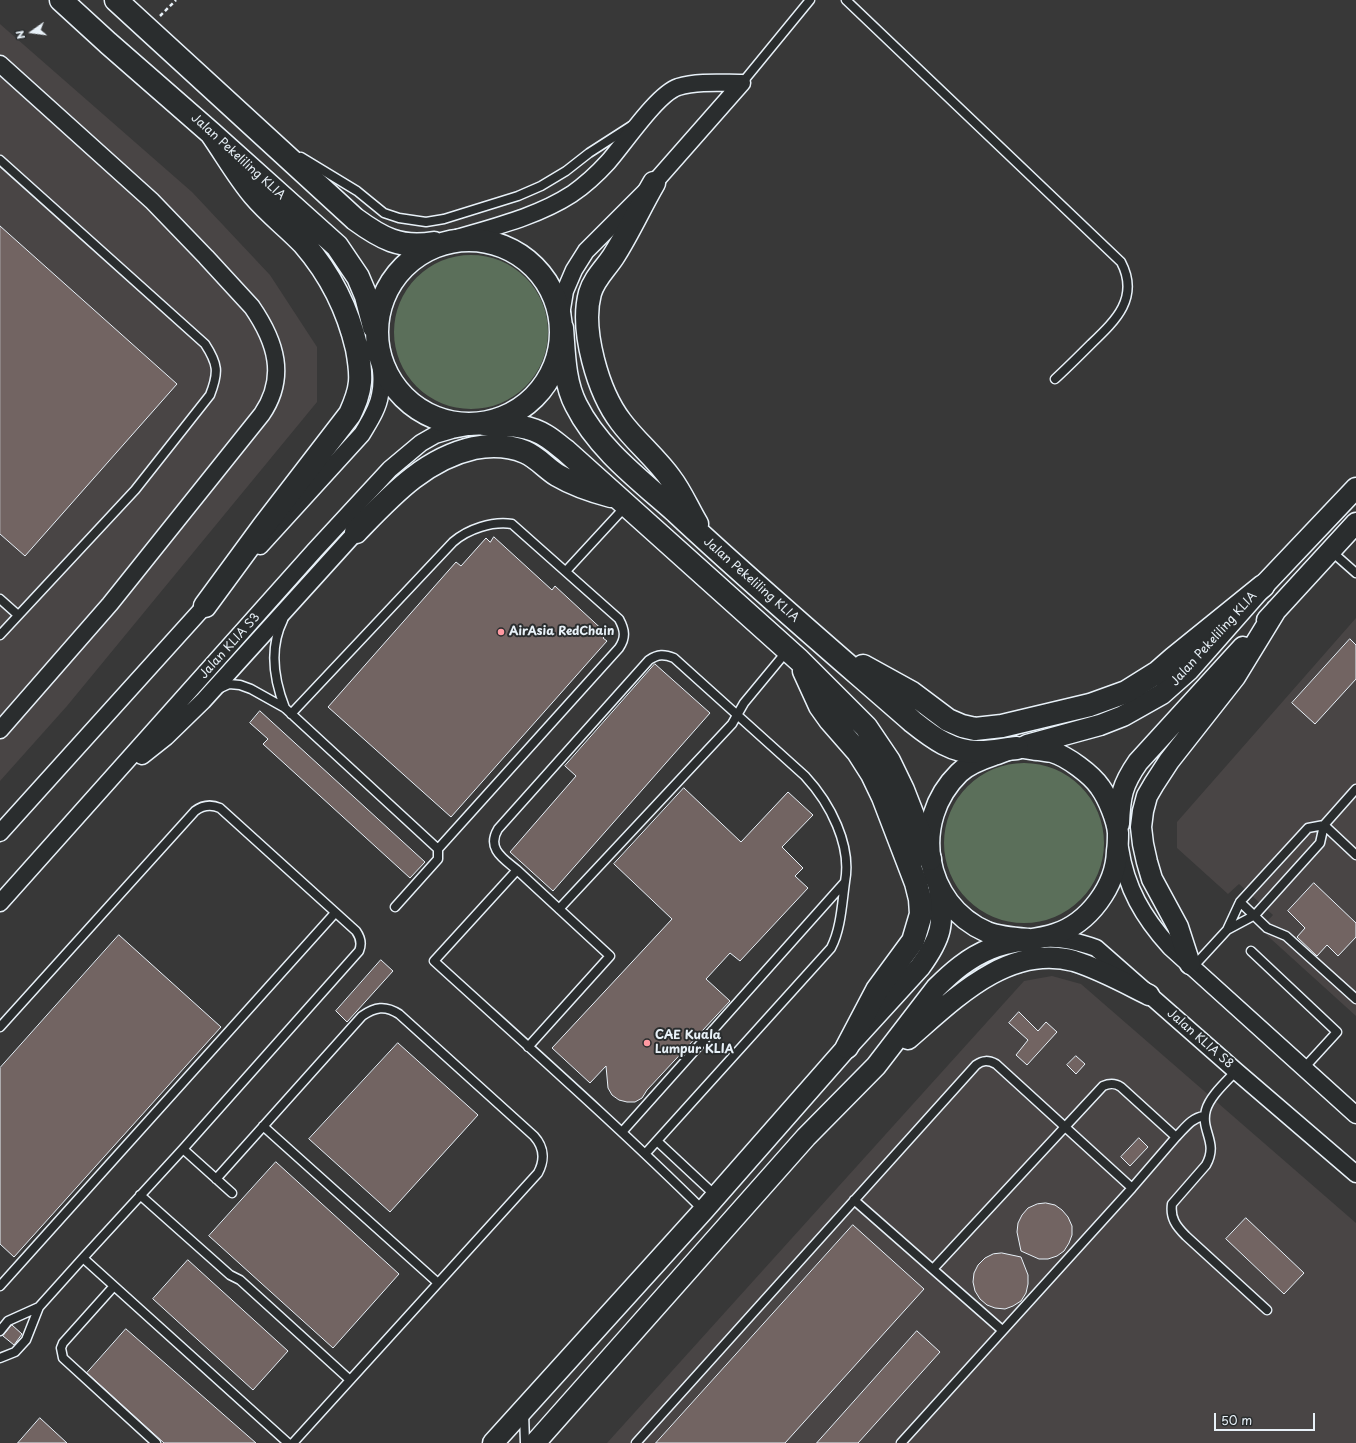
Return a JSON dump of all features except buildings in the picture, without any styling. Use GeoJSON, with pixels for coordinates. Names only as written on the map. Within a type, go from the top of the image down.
{"type":"FeatureCollection","features":[{"type":"Feature","properties":{"kind":"main road","name":"Jalan Pekeliling KLIA"},"geometry":{"type":"LineString","coordinates":[[61,0],[108,43],[211,132],[337,246],[358,277],[372,315],[377,342],[385,371],[403,396],[427,415],[453,424],[510,425],[529,428],[546,436],[566,451],[793,655],[851,711],[877,742],[889,761],[903,790],[930,858]]}},
{"type":"Feature","properties":{"kind":"main road","name":"Jalan Pekeliling KLIA"},"geometry":{"type":"LineString","coordinates":[[116,0],[355,219],[373,232],[388,240],[404,245],[422,245],[474,238],[501,244],[525,257],[544,277],[557,301],[562,328],[564,362],[575,404],[596,437],[612,453],[706,540],[913,722],[934,738],[947,746],[963,750],[980,752],[1017,748]]}},
{"type":"Feature","properties":{"kind":"main road"},"geometry":{"type":"LineString","coordinates":[[205,606],[263,527],[350,414],[357,399],[360,381],[360,362],[350,324],[331,281],[304,244],[255,197],[211,132]]}},
{"type":"Feature","properties":{"kind":"main road"},"geometry":{"type":"LineString","coordinates":[[654,183],[613,256],[596,279],[590,293],[588,316],[589,339],[594,364],[609,403],[621,422],[673,480],[706,540]]}},
{"type":"Feature","properties":{"kind":"main road","name":"Jalan Pekeliling KLIA"},"geometry":{"type":"LineString","coordinates":[[377,342],[377,319],[383,298],[393,278],[408,261],[427,248],[448,241]]}},
{"type":"Feature","properties":{"kind":"main road","name":"Jalan Pekeliling KLIA"},"geometry":{"type":"LineString","coordinates":[[484,424],[509,416],[532,401],[549,380],[559,355],[562,328]]}},
{"type":"Feature","properties":{"kind":"main road"},"geometry":{"type":"LineString","coordinates":[[356,532],[392,495],[427,468],[450,455],[495,445],[525,452],[573,483],[622,502]]}},
{"type":"Feature","properties":{"kind":"main road"},"geometry":{"type":"LineString","coordinates":[[825,645],[912,693],[948,720],[962,726],[988,728],[1090,705],[1126,692],[1158,672],[1262,586]]}},
{"type":"Feature","properties":{"kind":"main road"},"geometry":{"type":"LineString","coordinates":[[793,655],[820,706],[830,720],[858,752],[872,774],[883,797],[916,882],[920,899],[921,914],[913,941],[877,990],[847,1047]]}},
{"type":"Feature","properties":{"kind":"street"},"geometry":{"type":"LineString","coordinates":[[0,64],[152,201],[211,262],[252,307],[259,317],[271,340],[276,364],[273,393],[262,414],[110,604],[0,730]]}},
{"type":"Feature","properties":{"kind":"street"},"geometry":{"type":"LineString","coordinates":[[448,241],[532,214],[572,194],[607,162],[643,118],[665,95],[676,88],[688,84],[742,83]]}},
{"type":"Feature","properties":{"kind":"street"},"geometry":{"type":"LineString","coordinates":[[562,328],[562,309],[565,291],[574,270],[586,251],[654,183],[742,83]]}},
{"type":"Feature","properties":{"kind":"street"},"geometry":{"type":"LineString","coordinates":[[0,833],[362,434],[373,414],[380,395],[381,374],[377,342]]}},
{"type":"Feature","properties":{"kind":"street","name":"Jalan KLIA S3"},"geometry":{"type":"LineString","coordinates":[[0,903],[310,556],[390,469],[421,443],[435,435],[484,424]]}},
{"type":"Feature","properties":{"kind":"street","name":"Jalan Pekeliling KLIA"},"geometry":{"type":"LineString","coordinates":[[1356,488],[1262,586],[1189,670],[1162,694],[1123,716],[1093,727],[979,760],[960,772],[940,797],[930,827],[930,858],[939,886],[953,907],[972,924],[989,932],[1010,937],[1029,939],[1056,934],[1080,920],[1100,901],[1113,877],[1117,859],[1122,794],[1127,779],[1138,762],[1356,523]]}},
{"type":"Feature","properties":{"kind":"street"},"geometry":{"type":"LineString","coordinates":[[109,782],[166,737],[203,701],[356,532]]}},
{"type":"Feature","properties":{"kind":"street"},"geometry":{"type":"LineString","coordinates":[[1191,966],[1178,927],[1152,879],[1143,844],[1141,827],[1143,811],[1147,796],[1154,784],[1235,677],[1276,610]]}},
{"type":"Feature","properties":{"kind":"street","name":"Jalan Pekeliling KLIA"},"geometry":{"type":"LineString","coordinates":[[1017,748],[1054,752],[1077,764],[1100,787],[1111,809],[1118,832]]}},
{"type":"Feature","properties":{"kind":"street"},"geometry":{"type":"LineString","coordinates":[[1118,832],[1122,861],[1127,880],[1138,904],[1153,928],[1170,947],[1356,1115]]}},
{"type":"Feature","properties":{"kind":"street"},"geometry":{"type":"LineString","coordinates":[[493,1443],[703,1211],[847,1047],[920,967],[930,954],[937,941],[940,929],[942,912],[939,886]]}},
{"type":"Feature","properties":{"kind":"street","name":"Jalan KLIA S8"},"geometry":{"type":"LineString","coordinates":[[1029,939],[1059,938],[1079,942],[1096,948],[1356,1174]]}},
{"type":"Feature","properties":{"kind":"street"},"geometry":{"type":"LineString","coordinates":[[876,1066],[936,988],[957,968],[975,956],[992,948],[1029,939]]}},
{"type":"Feature","properties":{"kind":"street"},"geometry":{"type":"LineString","coordinates":[[535,1443],[806,1138],[876,1066],[967,988],[1002,968],[1040,958],[1056,958],[1073,961],[1091,967],[1149,995]]}},
{"type":"Feature","properties":{"kind":"lane"},"geometry":{"type":"LineString","coordinates":[[742,83],[810,0]]}},
{"type":"Feature","properties":{"kind":"lane"},"geometry":{"type":"LineString","coordinates":[[846,0],[1121,262],[1125,269],[1128,280],[1127,292],[1119,315],[1110,326],[1055,379]]}},
{"type":"Feature","properties":{"kind":"lane"},"geometry":{"type":"LineString","coordinates":[[263,134],[357,191],[384,213],[399,218],[426,222],[452,217],[518,196],[541,186],[566,171],[588,153],[643,118]]}},
{"type":"Feature","properties":{"kind":"lane"},"geometry":{"type":"LineString","coordinates":[[0,160],[204,344],[212,355],[216,367],[216,381],[210,395],[135,490],[0,635]]}},
{"type":"Feature","properties":{"kind":"lane"},"geometry":{"type":"LineString","coordinates":[[566,571],[622,502]]}},
{"type":"Feature","properties":{"kind":"lane"},"geometry":{"type":"LineString","coordinates":[[291,714],[453,542],[462,534],[472,530],[496,524],[512,524],[619,619],[623,626],[625,634],[623,642],[619,648],[438,849],[438,859],[395,907]]}},
{"type":"Feature","properties":{"kind":"lane"},"geometry":{"type":"LineString","coordinates":[[1331,551],[1356,573]]}},
{"type":"Feature","properties":{"kind":"lane"},"geometry":{"type":"LineString","coordinates":[[285,708],[279,693],[275,675],[276,641],[279,627],[296,598]]}},
{"type":"Feature","properties":{"kind":"lane"},"geometry":{"type":"LineString","coordinates":[[0,599],[18,615]]}},
{"type":"Feature","properties":{"kind":"lane"},"geometry":{"type":"LineString","coordinates":[[528,1047],[610,956],[498,853],[495,848],[495,835],[498,829],[649,660],[662,654],[674,658],[805,776],[813,785],[836,823],[844,849],[847,874],[835,941],[831,948],[645,1154]]}},
{"type":"Feature","properties":{"kind":"lane"},"geometry":{"type":"LineString","coordinates":[[559,909],[732,724],[744,703],[793,655]]}},
{"type":"Feature","properties":{"kind":"lane"},"geometry":{"type":"LineString","coordinates":[[203,701],[220,687],[230,684],[240,685],[251,689],[285,708],[438,849]]}},
{"type":"Feature","properties":{"kind":"lane"},"geometry":{"type":"LineString","coordinates":[[1191,966],[1228,930],[1255,915],[1320,843],[1324,825],[1356,790]]}},
{"type":"Feature","properties":{"kind":"lane"},"geometry":{"type":"LineString","coordinates":[[0,1028],[195,811],[209,805],[220,808],[356,931],[360,937],[361,947],[359,951],[183,1149],[39,1307],[26,1340],[15,1352],[0,1358]]}},
{"type":"Feature","properties":{"kind":"lane"},"geometry":{"type":"LineString","coordinates":[[1228,930],[1240,902],[1308,828],[1324,825]]}},
{"type":"Feature","properties":{"kind":"lane"},"geometry":{"type":"LineString","coordinates":[[1324,825],[1356,855]]}},
{"type":"Feature","properties":{"kind":"lane"},"geometry":{"type":"LineString","coordinates":[[517,870],[434,961],[622,1132],[703,1211]]}},
{"type":"Feature","properties":{"kind":"lane"},"geometry":{"type":"LineString","coordinates":[[622,1132],[845,882]]}},
{"type":"Feature","properties":{"kind":"lane"},"geometry":{"type":"LineString","coordinates":[[1240,902],[1267,928],[1286,936],[1356,999]]}},
{"type":"Feature","properties":{"kind":"lane"},"geometry":{"type":"LineString","coordinates":[[0,1286],[335,913]]}},
{"type":"Feature","properties":{"kind":"lane"},"geometry":{"type":"LineString","coordinates":[[1251,951],[1337,1032],[1304,1068]]}},
{"type":"Feature","properties":{"kind":"lane"},"geometry":{"type":"LineString","coordinates":[[216,1179],[362,1016],[377,1008],[392,1009],[399,1014],[534,1136],[539,1142],[542,1150],[542,1166],[538,1172],[293,1443]]}},
{"type":"Feature","properties":{"kind":"lane"},"geometry":{"type":"LineString","coordinates":[[636,1443],[854,1200],[981,1062],[986,1060],[996,1064],[1132,1188]]}},
{"type":"Feature","properties":{"kind":"lane"},"geometry":{"type":"LineString","coordinates":[[1236,1071],[1212,1098],[1206,1108],[1204,1116],[1211,1150],[1210,1158],[1206,1165],[1172,1204],[1171,1212],[1172,1218],[1176,1225],[1186,1236],[1267,1310]]}},
{"type":"Feature","properties":{"kind":"lane"},"geometry":{"type":"LineString","coordinates":[[933,1270],[1098,1089],[1109,1083],[1121,1087],[1176,1137]]}},
{"type":"Feature","properties":{"kind":"lane"},"geometry":{"type":"LineString","coordinates":[[901,1443],[1132,1188],[1176,1137],[1192,1120],[1197,1117],[1204,1116]]}},
{"type":"Feature","properties":{"kind":"lane"},"geometry":{"type":"LineString","coordinates":[[263,1126],[438,1283]]}},
{"type":"Feature","properties":{"kind":"lane"},"geometry":{"type":"LineString","coordinates":[[657,1141],[716,1196]]}},
{"type":"Feature","properties":{"kind":"lane"},"geometry":{"type":"LineString","coordinates":[[183,1149],[232,1193]]}},
{"type":"Feature","properties":{"kind":"lane"},"geometry":{"type":"LineString","coordinates":[[140,1195],[230,1275],[240,1280],[350,1380]]}},
{"type":"Feature","properties":{"kind":"lane"},"geometry":{"type":"LineString","coordinates":[[854,1200],[1002,1330]]}},
{"type":"Feature","properties":{"kind":"lane"},"geometry":{"type":"LineString","coordinates":[[83,1258],[288,1443]]}},
{"type":"Feature","properties":{"kind":"lane"},"geometry":{"type":"LineString","coordinates":[[114,1286],[63,1343],[63,1358],[156,1443]]}},
{"type":"Feature","properties":{"kind":"lane"},"geometry":{"type":"LineString","coordinates":[[0,1331],[8,1321],[39,1307]]}},
{"type":"Feature","properties":{"kind":"lane"},"geometry":{"type":"LineString","coordinates":[[524,1408],[525,1443]]}},
{"type":"Feature","properties":{"kind":"path"},"geometry":{"type":"LineString","coordinates":[[147,28],[176,0]]}},
{"type":"Feature","properties":{"kind":"shaded area"},"geometry":{"type":"Polygon","coordinates":[[[0,24],[192,192],[270,275],[317,347],[317,402],[67,706],[0,781],[0,24]]]}},
{"type":"Feature","properties":{"kind":"shaded area"},"geometry":{"type":"Polygon","coordinates":[[[1356,618],[1356,1016],[1260,929],[1273,915],[1239,884],[1228,894],[1177,848],[1177,822],[1356,618]]]}},
{"type":"Feature","properties":{"kind":"shaded area"},"geometry":{"type":"Polygon","coordinates":[[[1052,976],[1081,984],[1356,1223],[1356,1443],[607,1443],[1024,981],[1052,976]]]}},
{"type":"Feature","properties":{"kind":"green space"},"geometry":{"type":"Polygon","coordinates":[[[463,255],[479,255],[501,261],[526,277],[542,302],[547,317],[547,347],[542,362],[526,387],[514,396],[493,406],[479,409],[463,409],[449,406],[435,400],[422,392],[411,381],[397,354],[394,340],[394,324],[397,310],[403,296],[411,283],[422,272],[449,258],[463,255]]]}},
{"type":"Feature","properties":{"kind":"green space"},"geometry":{"type":"Polygon","coordinates":[[[1032,763],[1047,766],[1062,772],[1081,786],[1091,798],[1098,812],[1103,827],[1103,859],[1098,874],[1091,888],[1081,900],[1069,910],[1047,920],[1032,923],[1016,923],[1001,920],[979,910],[967,900],[957,888],[945,859],[944,835],[947,820],[957,798],[967,786],[979,776],[1008,764],[1032,763]]]}},
{"type":"Feature","properties":{"kind":"place","name":"AirAsia RedChain"},"geometry":{"type":"Point","coordinates":[501,632]}},
{"type":"Feature","properties":{"kind":"place","name":"CAE Kuala Lumpur KLIA"},"geometry":{"type":"Point","coordinates":[647,1043]}}]}
